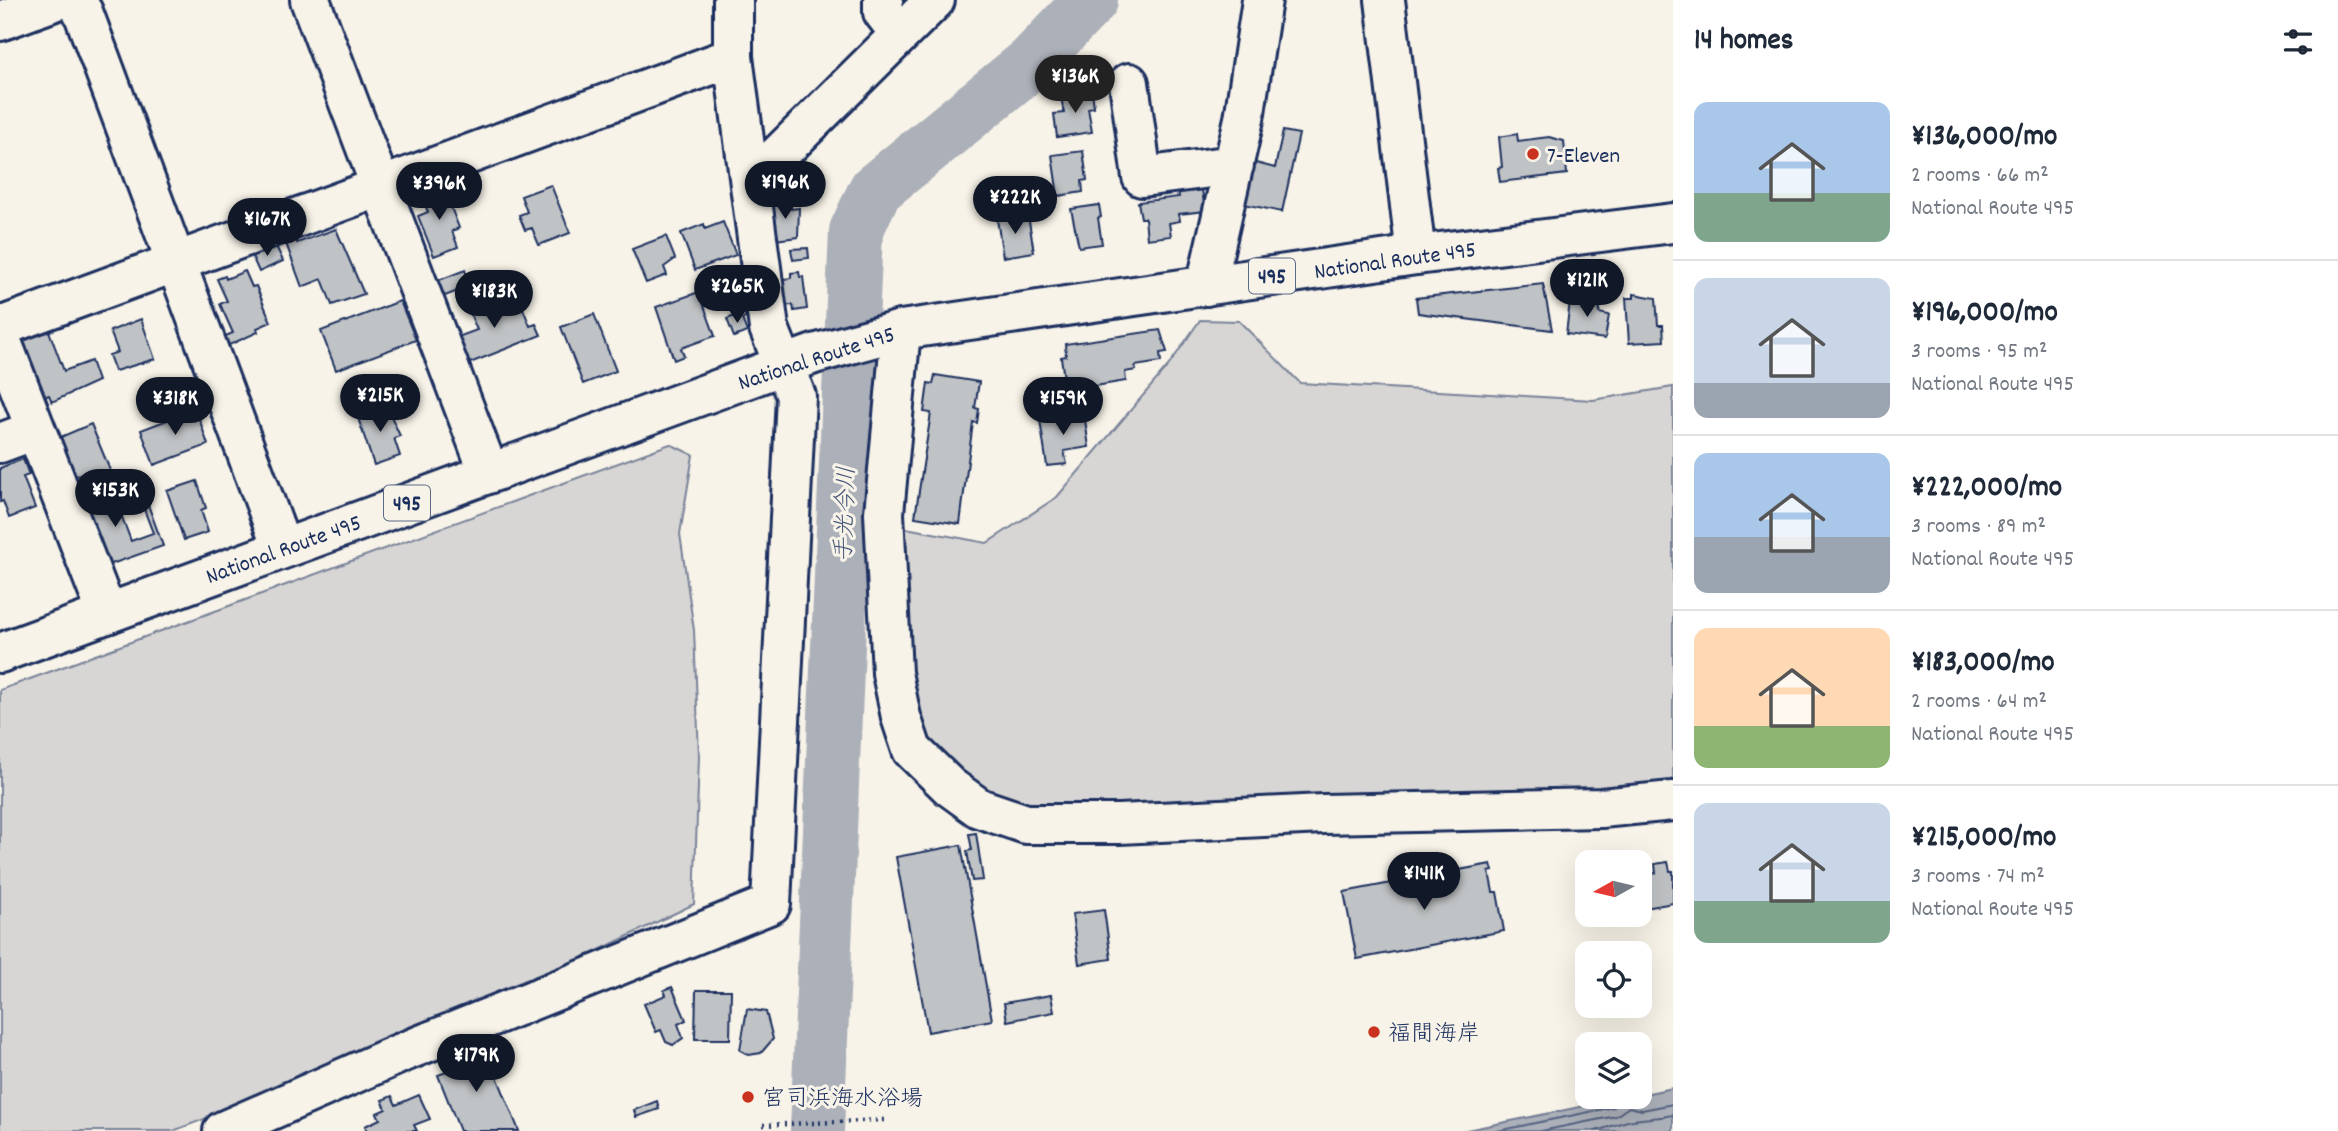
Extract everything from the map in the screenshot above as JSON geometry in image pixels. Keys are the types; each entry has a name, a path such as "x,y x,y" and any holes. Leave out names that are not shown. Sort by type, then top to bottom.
{"main road":[{"path":"0,21 57,0"},
{"path":"75,0 83,12 177,260 282,548"},
{"path":"310,0 489,473"},
{"path":"223,1131 414,1048 771,904 798,359 769,328 733,57 733,0"},
{"path":"883,0 883,12 900,34"},
{"path":"750,183 935,0"},
{"path":"1206,286 1234,164 1262,0"},
{"path":"1385,0 1416,255"},
{"path":"0,327 733,57"},
{"path":"1129,83 1142,177 1234,164"},
{"name":"National Route 495","path":"0,653 798,359 886,333 1416,255 1673,223"},
{"path":"886,333 884,513 892,673 901,718 912,750 950,787 979,808 1026,824 1119,824 1323,814 1601,808 1673,802"},
{"path":"0,337 107,614"},
{"path":"0,443 35,430"}],"path":[{"path":"764,1125 884,1120"}],"shaded area":[{"path":"1200,320 1239,321 1300,383 1593,400 1673,387 1673,789 1642,794 1018,807 968,781 944,764 926,743 911,700 903,639 895,526 987,543 1057,497 1169,365"},
{"path":"670,444 693,455 680,534 694,630 699,756 694,904 426,1034 173,1131 0,1131 0,690"}],"water":[{"path":"1673,1088 1673,1131 1462,1131 1575,1108 1652,1109 1652,1092"}],"building":[{"path":"1092,91 1094,107 1088,108 1092,132 1057,137 1054,114 1064,113 1061,96"},
{"path":"1283,131 1299,134 1282,212 1244,204 1252,162 1275,168"},
{"name":"7-Eleven","path":"1517,134 1518,141 1549,137 1564,141 1567,174 1500,182 1498,168 1502,167 1499,137"},
{"path":"1083,151 1087,180 1082,181 1083,192 1058,196 1052,155"},
{"path":"551,185 570,233 539,245 532,228 525,230 519,215 527,212 521,196"},
{"path":"443,187 459,228 452,231 458,247 434,256 418,216 428,212 421,195"},
{"path":"1202,189 1205,211 1179,214 1180,221 1169,223 1171,236 1147,239 1145,218 1141,218 1138,202 1179,197 1178,192"},
{"path":"790,202 791,209 799,208 798,237 775,240 770,204"},
{"path":"1099,205 1102,244 1079,247 1071,209"},
{"path":"1028,215 1034,252 1003,257 997,219"},
{"path":"723,222 736,255 695,270 681,233 704,224 705,229"},
{"path":"336,229 364,294 332,305 322,279 302,287 284,238 294,234 297,243"},
{"path":"666,236 675,259 664,267 667,275 646,283 632,249"},
{"path":"275,244 283,261 259,272 251,254"},
{"path":"808,248 809,258 793,260 791,249"},
{"path":"465,270 471,286 440,298 434,282"},
{"path":"245,271 252,287 256,286 271,322 257,328 258,332 227,346 223,337 233,333 220,304 227,301 217,279 225,276 226,279"},
{"path":"799,272 800,277 803,277 807,309 794,311 793,305 780,306 777,280 791,278 791,273"},
{"path":"1543,284 1552,330 1418,313 1416,298"},
{"path":"699,292 715,336 681,348 684,356 674,360 656,307"},
{"path":"498,294 505,312 522,306 530,326 536,324 541,335 465,365 455,338 477,330 467,306"},
{"path":"1634,294 1656,298 1658,325 1663,325 1664,341 1629,343 1626,298 1634,298"},
{"path":"1577,296 1601,299 1599,313 1609,315 1605,339 1566,334 1570,301 1576,301"},
{"path":"400,301 416,340 336,370 321,331"},
{"path":"744,312 746,317 742,319 747,332 734,337 727,319"},
{"path":"594,314 616,371 583,384 561,327"},
{"path":"141,319 155,359 115,371 109,355 118,352 110,331"},
{"path":"1160,330 1167,352 1160,353 1161,362 1135,366 1136,370 1125,372 1126,381 1083,388 1083,383 1065,386 1061,357 1066,356 1065,344"},
{"path":"49,331 64,371 91,361 98,381 52,402 49,395 39,399 18,343"},
{"path":"935,375 979,382 975,408 979,409 977,423 973,422 960,524 915,517 931,413 924,412 928,383 933,384"},
{"path":"386,405 400,436 394,438 400,456 374,465 357,415"},
{"path":"196,409 208,445 154,465 141,430"},
{"path":"1084,413 1089,447 1064,451 1067,464 1047,466 1040,420"},
{"path":"91,424 112,475 95,483 89,471 73,478 56,439"},
{"path":"23,459 29,475 23,477 35,508 9,518 3,501 0,502 0,468"},
{"path":"197,481 206,508 201,510 208,532 184,540 167,491"},
{"path":"111,488 131,541 153,533 142,504 147,502 163,546 103,567 77,501"},
{"path":"976,833 983,880 972,881 967,851 972,850 969,834"},
{"path":"961,845 992,1020 928,1032 896,857"},
{"path":"1668,862 1670,871 1673,871 1673,903 1652,907 1652,874 1656,873 1655,864"},
{"path":"1491,864 1493,871 1489,872 1493,892 1497,892 1504,931 1357,959 1344,892"},
{"path":"1104,910 1111,959 1079,964 1072,914"},
{"path":"672,987 686,1020 678,1024 683,1038 673,1045 666,1042 661,1030 656,1032 644,1004 666,995 664,990"},
{"path":"696,990 731,990 730,1039 695,1039"},
{"path":"1051,995 1054,1012 1007,1021 1004,1003"},
{"path":"747,1009 766,1012 773,1039 761,1053 749,1055 740,1050"},
{"path":"486,1049 519,1131 460,1131 438,1075 449,1071 446,1055 456,1051 460,1059"},
{"path":"419,1095 430,1119 414,1125 417,1131 367,1131 365,1126 380,1119 377,1113 386,1109 382,1100 392,1096 396,1105"},
{"path":"657,1101 659,1109 636,1117 634,1110"}],"waterway":[{"name":"手光今川","path":"817,1131 856,231 875,190 1031,63 1091,0"}],"place":[{"name":"7-Eleven","path":"1533,154"},
{"name":"福間海岸","path":"1374,1032"},
{"name":"宮司浜海水浴場","path":"748,1097"}]}
